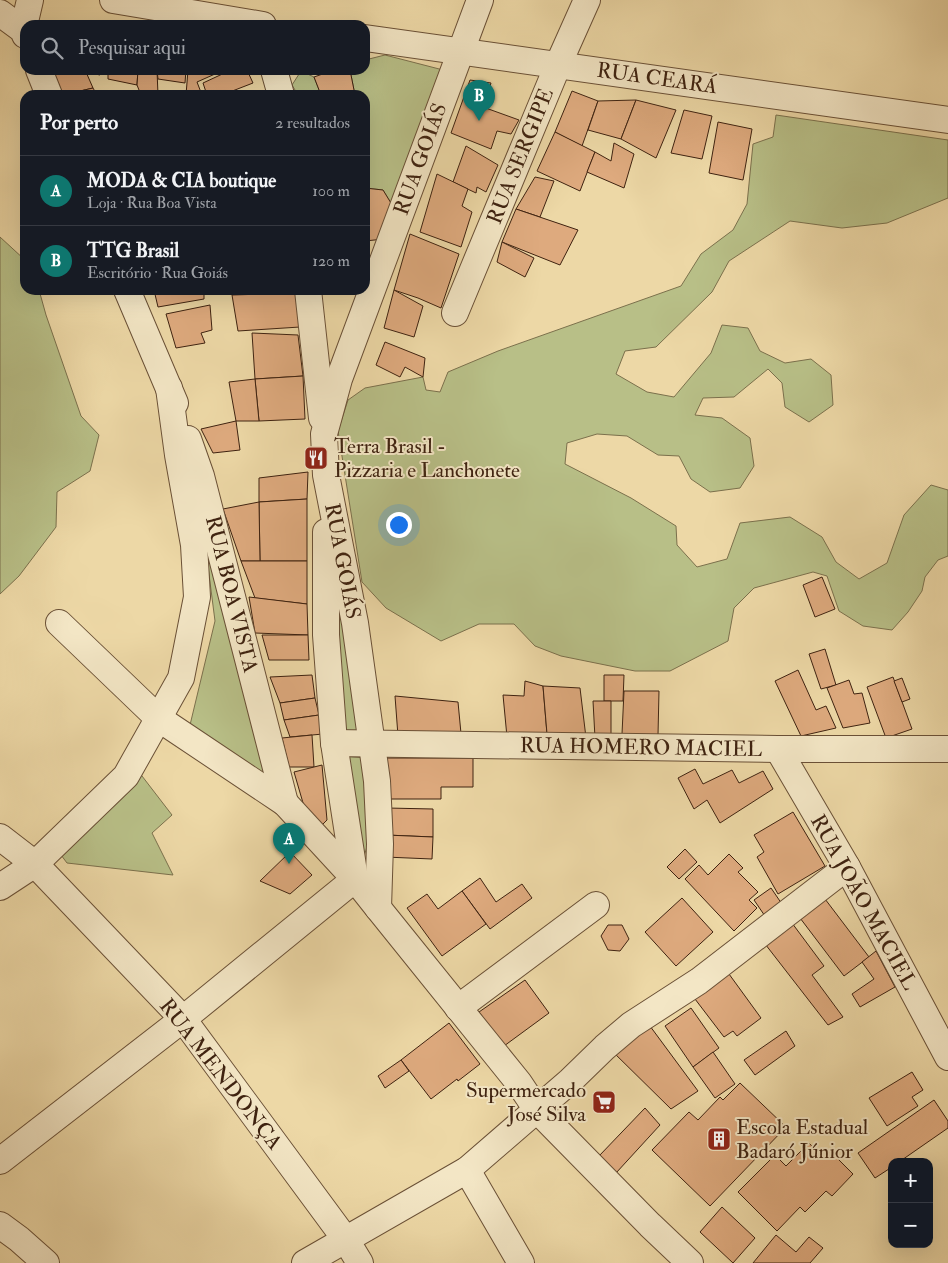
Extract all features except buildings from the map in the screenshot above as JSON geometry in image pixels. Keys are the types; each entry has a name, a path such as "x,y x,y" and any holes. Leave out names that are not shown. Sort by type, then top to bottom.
{"street":[{"path":"26,20 30,0"},
{"path":"112,0 230,20"},
{"path":"240,0 255,20"},
{"name":"RUA GOIÁS","path":"370,295 480,0"},
{"name":"RUA SERGIPE","path":"455,313 558,64 587,0"},
{"path":"0,13 20,30"},
{"name":"RUA CEARÁ","path":"370,39 948,120"},
{"path":"41,75 47,90"},
{"path":"275,75 280,90"},
{"name":"RUA BOA VISTA","path":"129,295 169,388 202,476 285,803"},
{"path":"309,295 324,434"},
{"name":"RUA GOIÁS","path":"370,295 339,379 324,434 326,475 355,623 372,743 379,818 378,908"},
{"name":"RUA BOA VISTA","path":"0,887 35,864 126,776 181,678 197,597 194,545 178,455 169,388"},
{"path":"326,475 326,636 334,743 354,879"},
{"path":"59,623 158,718 285,803 378,908 520,1083 537,1110 690,1263"},
{"name":"RUA HOMERO MACIEL","path":"334,743 778,749 948,749"},
{"name":"RUA JOÃO MACIEL","path":"778,749 847,867 948,1056"},
{"name":"RUA MENDONÇA","path":"0,837 35,864 183,1019 346,1240 360,1263"},
{"path":"305,1263 467,1170 631,1025 698,980 847,867"},
{"path":"0,1161 183,1019 354,879"},
{"path":"458,1008 596,905"},
{"path":"467,1170 521,1263"},
{"path":"0,1225 46,1263"}],"green space":[{"path":"385,55 447,71 394,208 383,190 370,189 370,90 354,90 351,75 370,75 370,59"},
{"path":"298,75 310,75 314,77 319,90 295,90 292,85"},
{"path":"776,115 948,140 948,198 887,223 842,228 790,221 729,261 712,292 656,347 625,351 616,374 647,392 674,397 711,353 722,325 748,328 760,351 785,363 811,359 831,375 833,405 809,422 785,407 782,383 768,369 734,397 703,398 695,415 722,418 750,438 754,466 740,488 710,492 691,479 679,456 658,455 627,436 597,434 567,443 565,464 631,498 676,526 677,545 697,567 727,559 740,523 790,517 822,537 836,562 859,579 887,563 904,515 931,485 948,490 948,556 938,560 925,577 922,591 908,612 892,630 863,626 839,611 827,576 813,572 754,588 734,608 728,641 670,671 635,671 561,656 535,646 514,624 479,624 441,641 386,608 362,582 338,431 348,400 365,388 423,377 426,390 440,392 448,372 498,351 681,286 701,254 733,230 747,204 753,144 773,137"},
{"path":"0,237 20,255 20,295 40,295 81,416 99,435 90,471 57,492 56,527 19,576 0,594"},
{"path":"197,481 273,789 190,725 215,621"},
{"path":"336,568 361,732 341,733"},
{"path":"342,756 366,758 371,833 360,870"},
{"path":"132,763 172,815 152,833 173,875 67,863 49,839"}],"place":[{"name":"TTG Brasil","path":"479,121"},
{"name":"Terra Brasil - Pizzaria e Lanchonete","path":"316,458"},
{"name":"MODA & CIA boutique","path":"289,864"},
{"name":"Supermercado José Silva","path":"604,1102"},
{"name":"Escola Estadual Badaró Júnior","path":"719,1139"}]}
